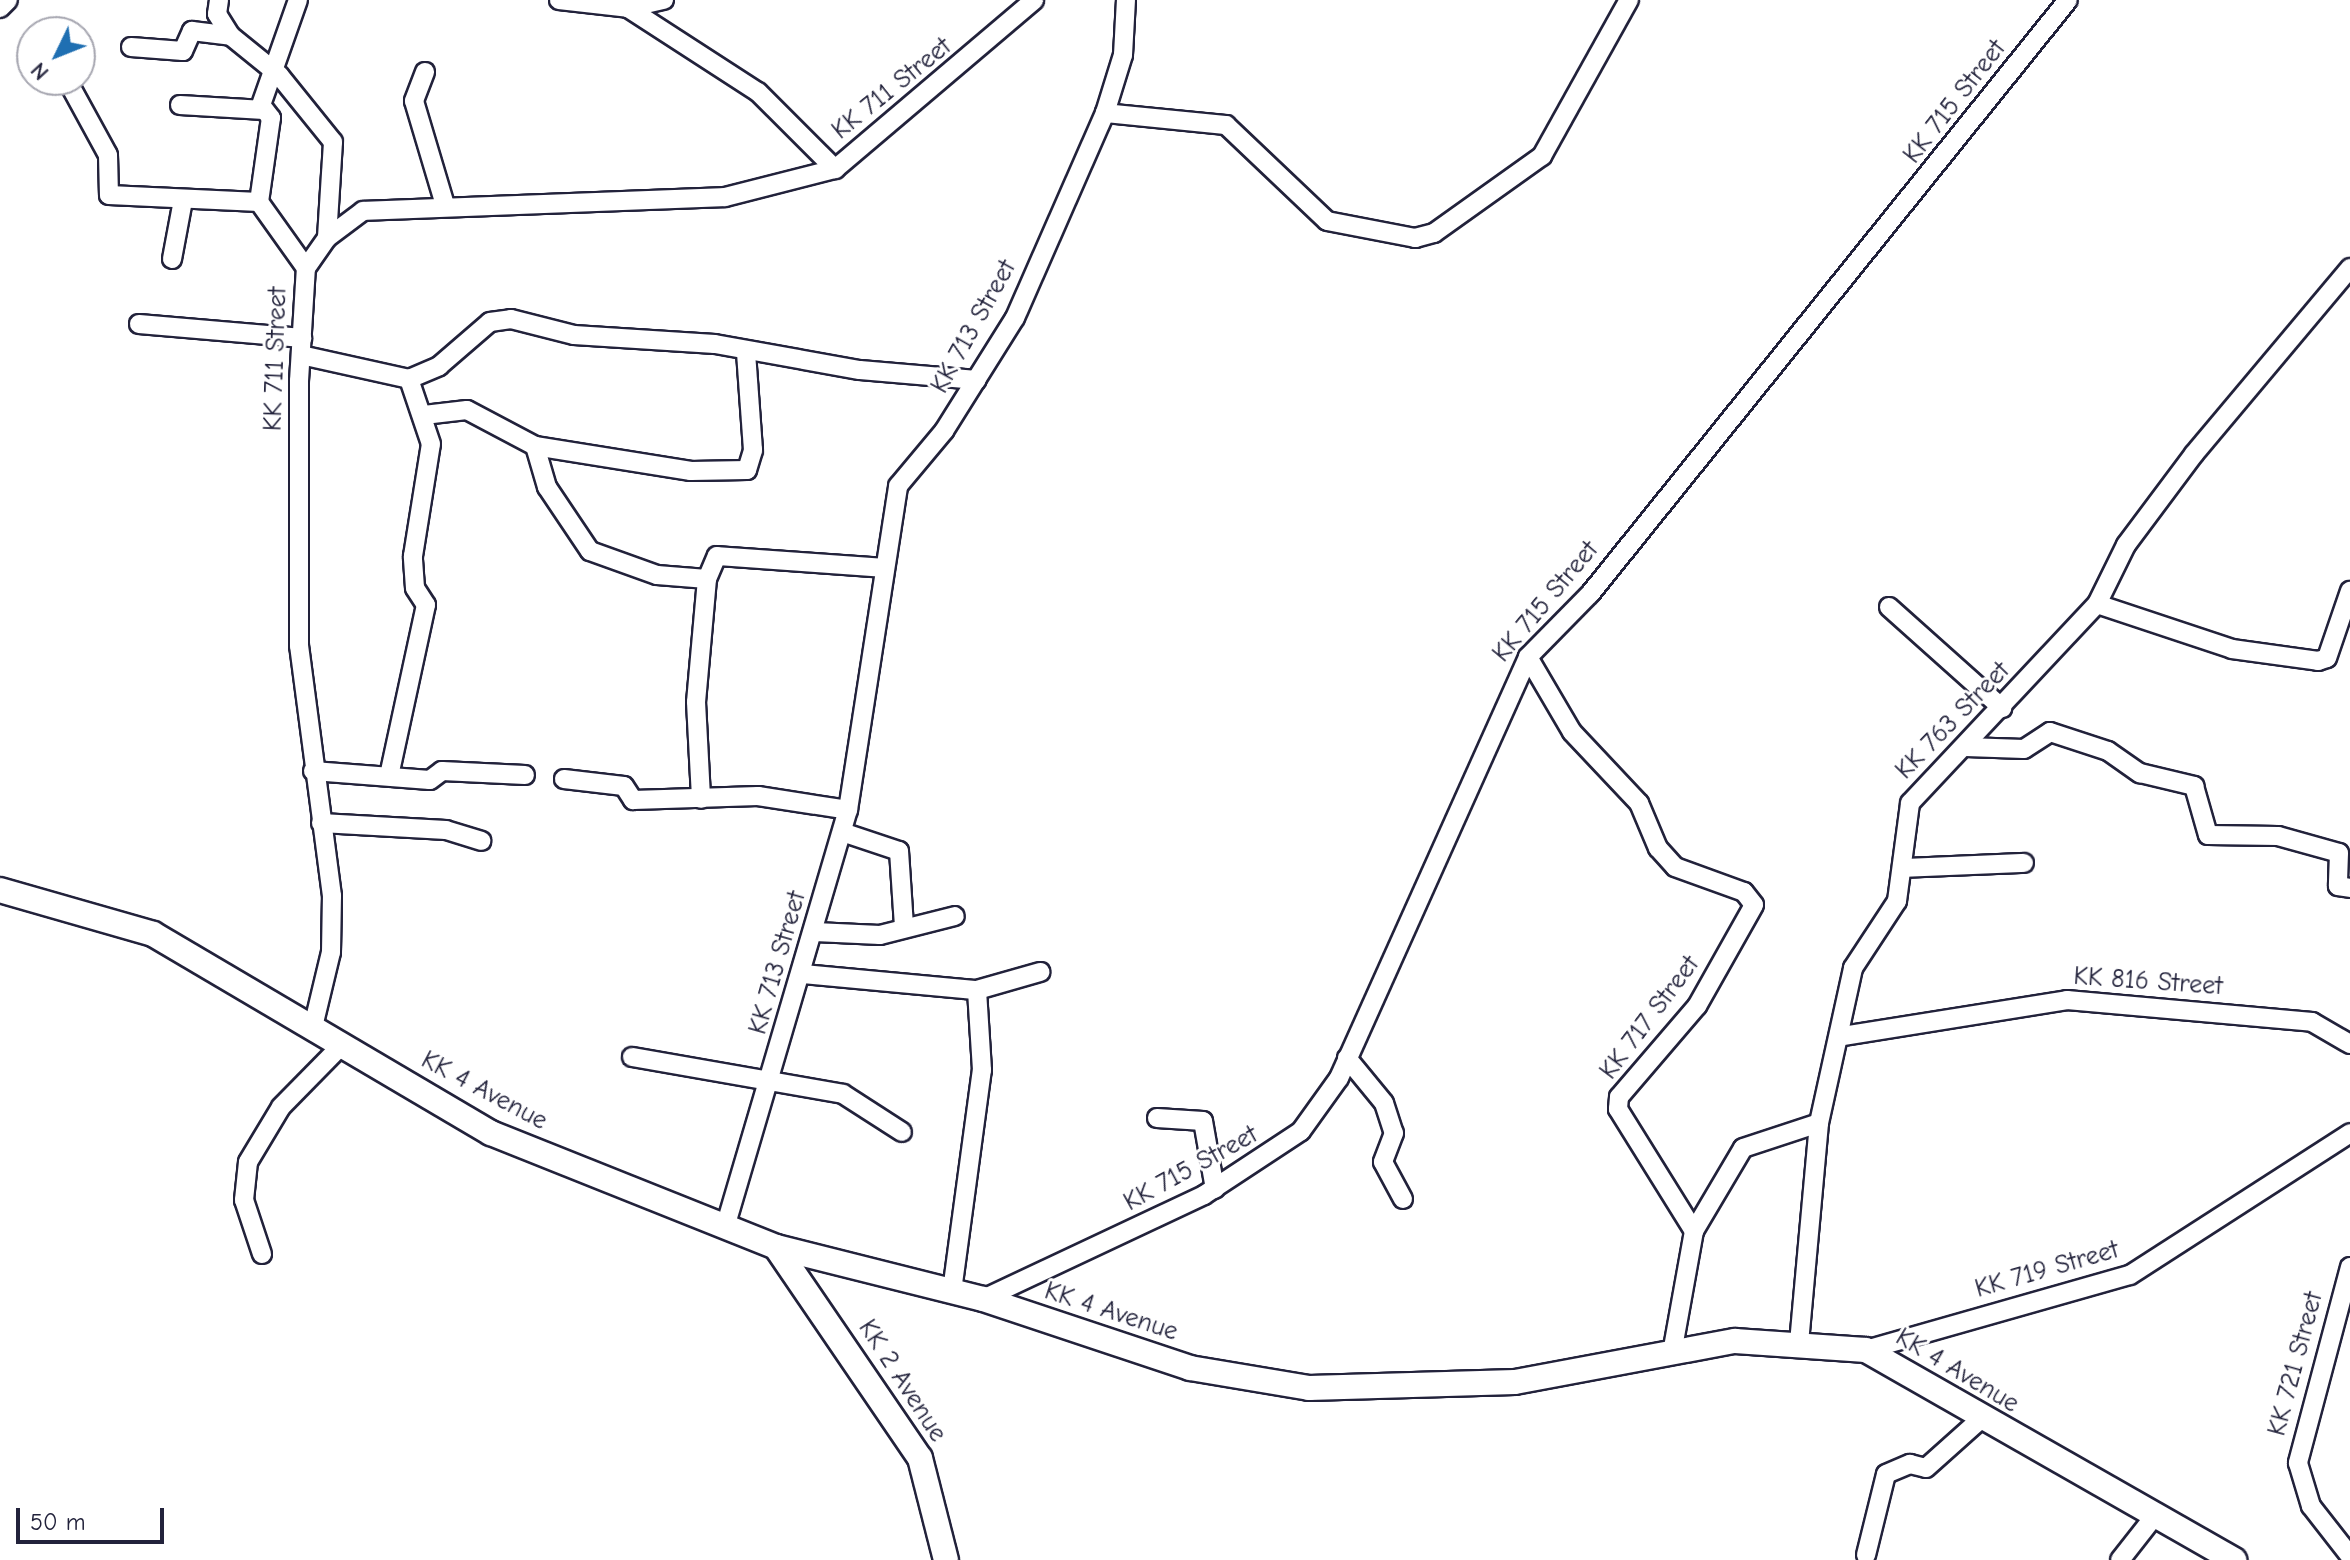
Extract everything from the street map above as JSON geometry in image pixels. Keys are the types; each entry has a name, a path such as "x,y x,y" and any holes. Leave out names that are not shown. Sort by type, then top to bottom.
{"main road":[{"name":"KK 4 Avenue","path":"0,890 153,934 491,1133 726,1224 776,1247 983,1299 1190,1368 1309,1388 1515,1382 1735,1341 1866,1350 2153,1518 2234,1560"},
{"name":"KK 2 Avenue","path":"776,1247 920,1458 946,1560"}],"street":[{"path":"0,8 8,0"},
{"path":"219,0 217,14 231,36 274,70 333,142 327,238"},
{"path":"264,110 298,0"},
{"path":"559,0 628,4 664,0"},
{"name":"KK 711 Street","path":"313,1027 331,952 321,823 299,646 301,347 306,268 327,238 363,211 445,205 725,197 835,169 1034,0"},
{"name":"KK 713 Street","path":"726,1224 803,974 848,810 898,486 977,380 1015,318 1105,113 1123,55 1126,0"},
{"path":"1105,113 1226,125 1327,221 1415,238 1434,233 1542,156 1629,0"},
{"name":"KK 715 Street","path":"983,1299 1215,1189 1301,1131 1347,1058 1528,657 1590,594 2068,0"},
{"path":"628,4 758,92 835,169"},
{"path":"131,47 183,51 192,31 231,36"},
{"path":"425,72 414,101 445,205"},
{"path":"76,96 108,155 109,195 259,202"},
{"path":"180,105 264,110 271,118 259,202 306,268"},
{"path":"172,259 183,200"},
{"name":"KK 763 Street","path":"1799,1343 1819,1123 1843,1036 1853,968 1897,901 1910,803 1966,747 2097,604 2126,545 2194,454 2350,268"},
{"path":"139,324 301,347 409,379 439,366 490,322 511,319 574,335 977,380"},
{"path":"424,415 467,410 535,446 691,471 751,470 746,352"},
{"path":"389,776 426,605 415,588 413,556 430,474 424,415 409,379"},
{"path":"535,446 547,487 590,551 657,575 707,579"},
{"path":"701,799 696,702 707,579 717,556 884,568"},
{"path":"2097,604 2232,649 2318,661 2327,658 2350,591"},
{"path":"1889,607 2002,708"},
{"name":"KK 717 Street","path":"1528,657 1572,732 1639,803 1658,848 1675,867 1753,898 1697,1006 1619,1097 1618,1109 1694,1231"},
{"path":"1966,747 2024,749 2050,732 2108,751 2140,773 2194,786 2208,835 2278,836 2339,853 2338,886 2350,888"},
{"path":"313,771 389,776 525,775"},
{"path":"564,779 624,786 633,800 803,798 848,810"},
{"path":"321,823 446,830 481,841"},
{"path":"842,832 899,851 904,927"},
{"path":"1903,868 2024,863"},
{"path":"815,932 846,937 955,916"},
{"path":"803,974 977,990 1040,972"},
{"path":"952,1291 982,1070 977,990"},
{"name":"KK 816 Street","path":"1843,1036 2067,1000 2312,1022 2350,1044"},
{"path":"262,1254 244,1200 248,1162 281,1107 343,1044"},
{"path":"632,1057 843,1094 902,1132"},
{"path":"1347,1058 1384,1103 1394,1133 1383,1162 1403,1199"},
{"path":"1157,1118 1203,1121 1215,1189"},
{"path":"1672,1353 1694,1231 1743,1148 1819,1123"},
{"name":"KK 719 Street","path":"1866,1350 2130,1275 2350,1133"},
{"name":"KK 721 Street","path":"2350,1267 2298,1463 2311,1506 2350,1556"},
{"path":"1866,1555 1886,1474 1910,1464 1926,1468 1982,1418"},
{"path":"2120,1560 2153,1518"}]}
